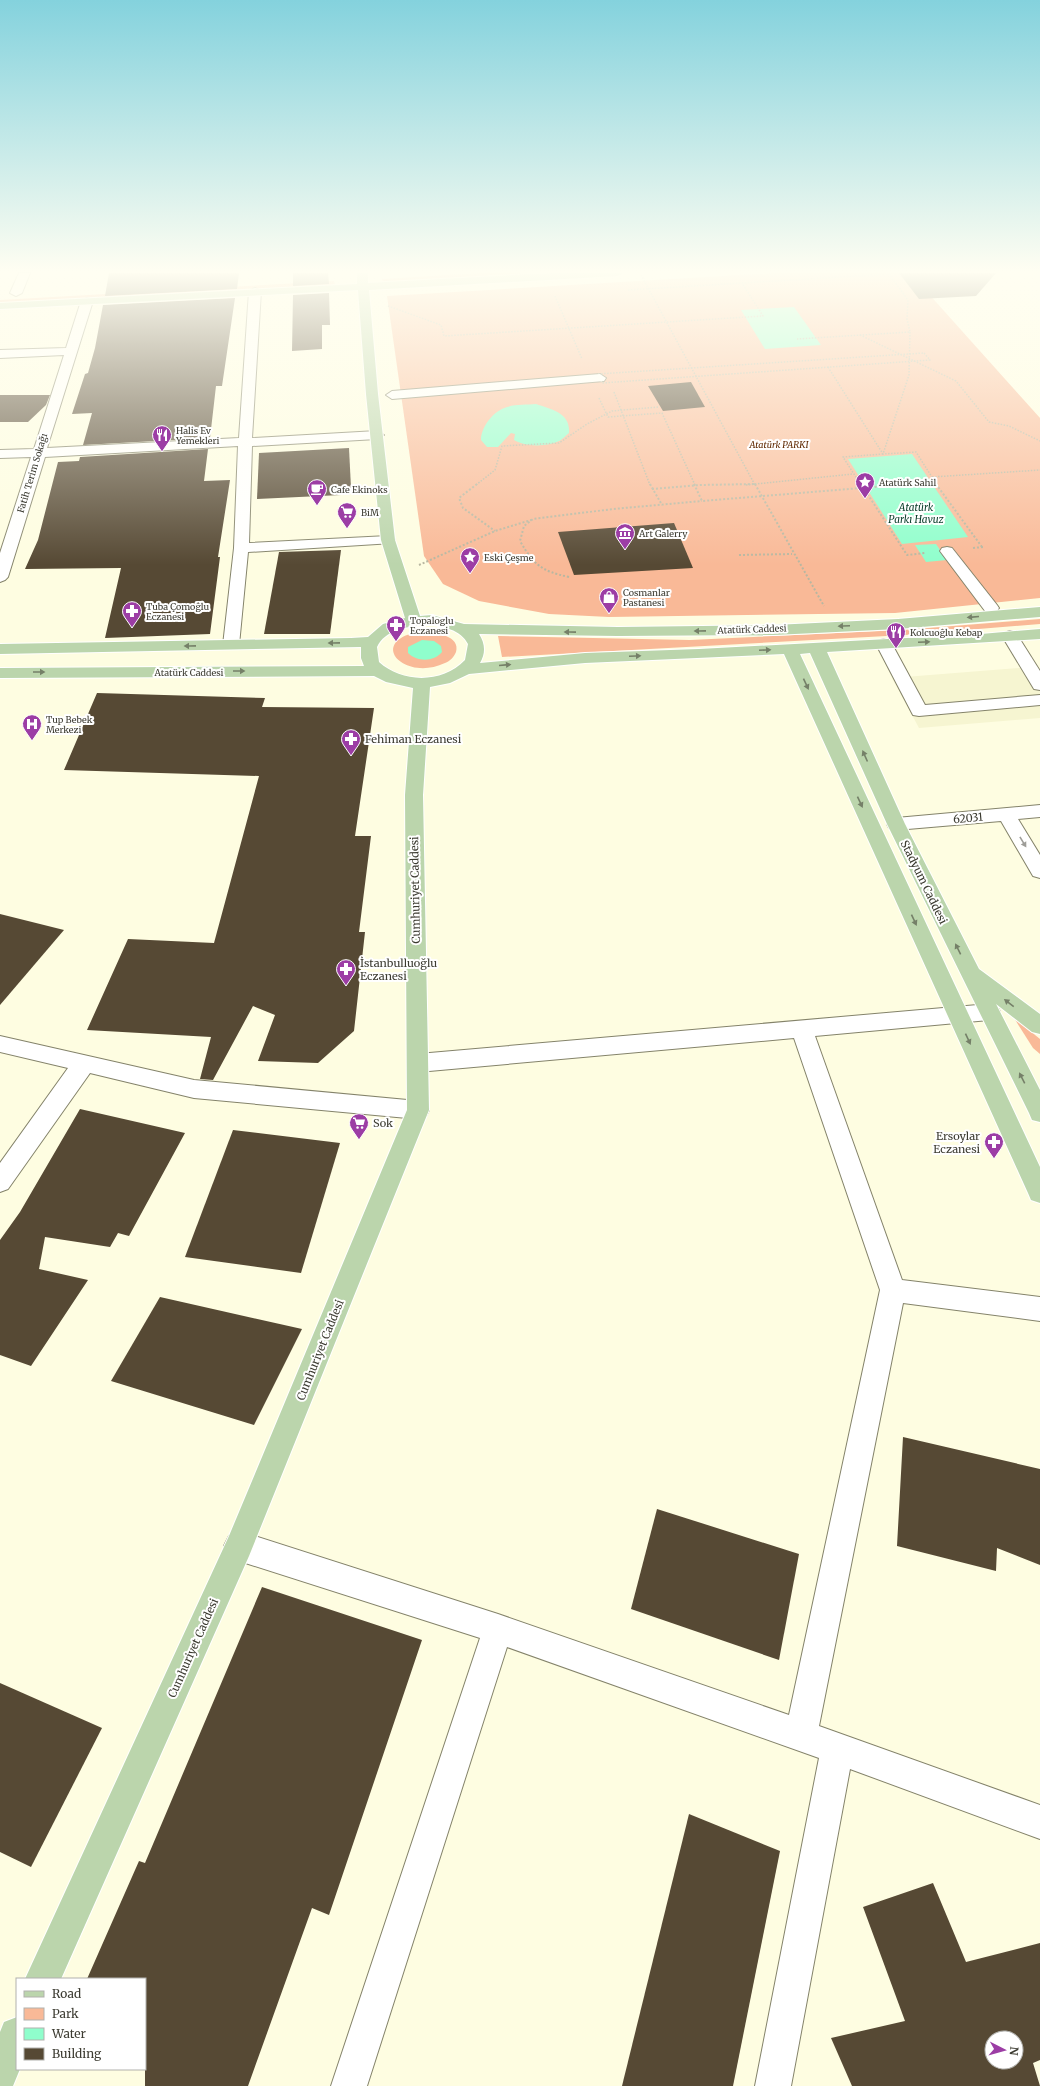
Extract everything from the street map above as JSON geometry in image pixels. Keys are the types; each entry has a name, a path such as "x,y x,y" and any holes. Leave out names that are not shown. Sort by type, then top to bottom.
{"main road":[{"path":"371,370 388,540 414,621"},
{"name":"Atatürk Caddesi","path":"463,629 620,633 723,630 877,625 1040,612"},
{"path":"432,620 449,623 463,629 473,638 477,648 475,659 466,669 454,676 439,681 422,683 398,680 378,671 371,664 368,656 368,648 372,640 382,631 397,625 414,621 432,620"},
{"name":"Atatürk Caddesi","path":"466,669 585,658 884,644 1040,634"},
{"path":"0,649 351,643 372,640"},
{"name":"Stadyum Caddesi","path":"816,647 896,824 989,1012 1038,1105"},
{"path":"790,648 1040,1193"},
{"name":"Atatürk Caddesi","path":"0,673 378,671"},
{"name":"Cumhuriyet Caddesi","path":"43,1978 239,1546 418,1110 414,795 422,683"},
{"path":"969,971 1040,1026"},
{"path":"0,2073 16,2037"}],"street":[{"name":"Fatih Terim Sokağı","path":"0,577 65,370"},
{"path":"231,645 241,548 245,442 250,370"},
{"path":"392,395 600,380"},
{"path":"0,454 377,435"},
{"path":"241,548 388,540"},
{"path":"947,551 992,608"},
{"path":"1010,636 1040,685"},
{"path":"884,644 920,711 1040,700"},
{"name":"62031","path":"896,824 1040,812"},
{"path":"1006,814 1040,870"},
{"path":"418,1063 989,1012"},
{"path":"801,1735 893,1290 802,1029"},
{"path":"0,1044 194,1089 418,1110"},
{"path":"0,1182 84,1064"},
{"path":"893,1290 1040,1309"},
{"path":"239,1546 498,1629 801,1735 837,1750 1040,1822"},
{"path":"349,2086 498,1629"},
{"path":"773,2086 837,1750"}],"path":[{"path":"594,370 622,410 652,489 662,505"},
{"path":"655,370 598,374 606,414 608,417 662,413 702,501"},
{"path":"693,370 792,554 827,611"},
{"path":"600,380 779,370"},
{"path":"830,370 883,454"},
{"path":"883,454 909,375 909,370"},
{"path":"935,370 956,381 989,422 1009,426 1040,441"},
{"path":"495,531 462,508 459,498 495,470 502,446 548,445 559,443 587,424 612,411 658,407"},
{"path":"907,555 843,457 916,452 935,482 983,547"},
{"path":"932,477 1040,470"},
{"path":"652,489 695,485 754,484 853,474"},
{"path":"415,567 495,531 533,519 613,509 935,482"},
{"path":"533,519 524,526 520,541 531,560 546,572 569,577"},
{"path":"739,555 792,554"}],"shaded area":[{"path":"1031,667 1040,680 1040,718 919,728 892,678"}],"green space":[{"name":"Atatürk PARKI","path":"398,370 997,370 1040,418 1040,598 895,613 609,617 549,614 479,601 443,584 424,556"},
{"path":"1040,619 1040,624 905,635 502,657 498,636 690,640 903,630"},
{"path":"424,631 434,632 446,636 455,642 457,647 452,659 430,668 416,668 404,664 396,658 393,650 396,642 406,635"},
{"path":"1014,1018 1040,1039 1040,1054 1033,1048"}],"water":[{"path":"536,404 554,410 563,416 569,426 569,433 559,441 542,445 524,444 514,440 515,434 511,433 498,447 487,447 481,440 483,430 489,420 497,412 510,406"},
{"name":"Atatürk Parkı Havuz","path":"912,454 968,537 902,544 848,459"},
{"name":"Atatürk Parkı Havuz","path":"936,544 947,560 926,562 915,545"},
{"path":"422,640 434,641 441,646 442,652 435,658 425,660 416,658 408,653 408,647"}],"building":[{"path":"89,370 224,370 222,386 216,386 210,438 83,445 92,413 72,414 85,374 88,373"},
{"path":"691,382 705,407 663,411 648,386"},
{"path":"0,395 50,395 46,405 28,422 0,422"},
{"path":"349,448 351,488 341,495 257,499 259,453"},
{"path":"208,449 204,481 230,480 218,557 220,557 210,634 105,638 121,568 25,569 38,540 58,462 79,461 80,457"},
{"name":"Art Galerry","path":"674,523 693,568 574,575 558,532"},
{"path":"341,550 330,634 264,634 279,552"},
{"path":"97,693 265,698 262,707 374,708 355,836 371,836 359,932 365,932 354,1031 318,1063 258,1061 275,1015 253,1006 213,1080 200,1079 211,1037 87,1030 128,939 214,943 259,776 64,770"},
{"path":"0,914 64,930 0,1005"},
{"path":"80,1109 185,1133 129,1236 118,1233 110,1247 45,1237 39,1269 88,1280 31,1366 0,1355 0,1240 20,1212"},
{"path":"233,1130 340,1143 301,1273 185,1257"},
{"path":"160,1297 302,1329 254,1425 111,1381"},
{"path":"903,1437 1040,1469 1040,1565 997,1548 996,1571 897,1546"},
{"path":"657,1509 799,1554 779,1660 631,1609"},
{"path":"262,1587 422,1640 329,1915 312,1908 248,2086 145,2086 146,1978 87,1978 139,1861 145,1863"},
{"path":"0,1683 102,1728 31,1867 0,1852"},
{"path":"689,1814 780,1851 733,2086 622,2086"},
{"path":"933,1883 966,1962 1040,1943 1040,2060 1033,2063 1040,2086 852,2086 831,2038 905,2021 863,1907"}],"place":[{"name":"Halis Ev Yemekleri","path":"162,452"},
{"name":"Atatürk Sahil","path":"865,499"},
{"name":"Cafe Ekinoks","path":"317,506"},
{"name":"BiM","path":"347,529"},
{"name":"Art Galerry","path":"625,550"},
{"name":"Eski Çeşme","path":"470,574"},
{"name":"Cosmanlar Pastanesi","path":"609,614"},
{"name":"Tuba Çomoğlu Eczanesi","path":"132,628"},
{"name":"Topaloglu Eczanesi","path":"396,642"},
{"name":"Kolcuoğlu Kebap","path":"896,649"},
{"name":"Tup Bebek Merkezi","path":"32,741"},
{"name":"Fehiman Eczanesi","path":"351,756"},
{"name":"İstanbulluoğlu Eczanesi","path":"346,986"},
{"name":"Sok","path":"359,1140"},
{"name":"Ersoylar Eczanesi","path":"994,1159"}]}
